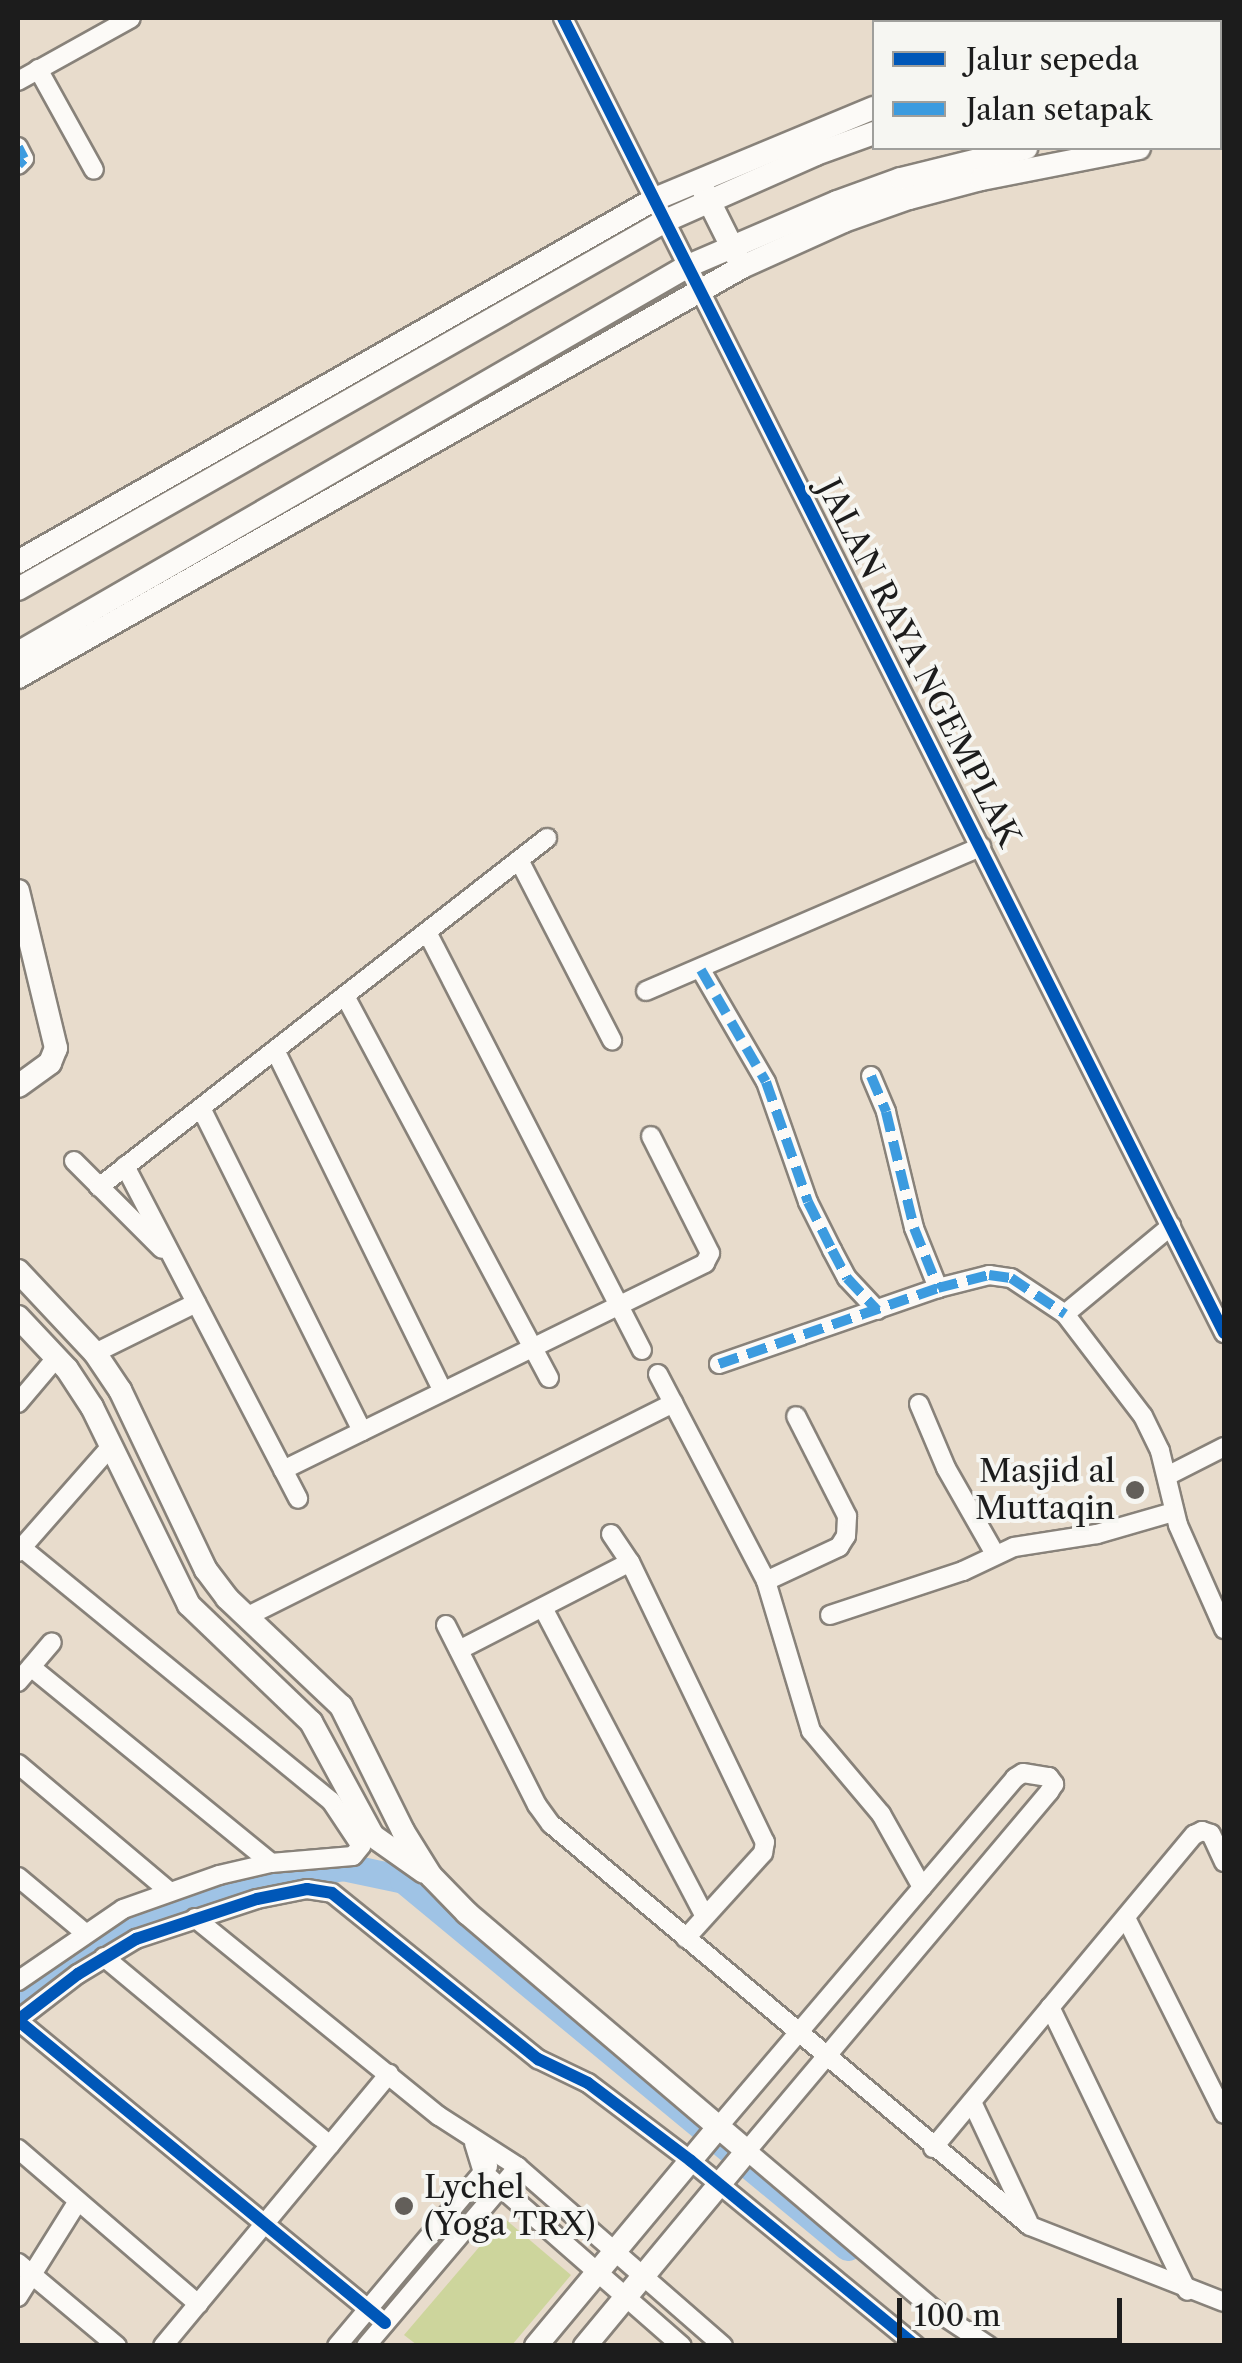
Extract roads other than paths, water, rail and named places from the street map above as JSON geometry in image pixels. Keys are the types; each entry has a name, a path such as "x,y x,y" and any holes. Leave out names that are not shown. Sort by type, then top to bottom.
{"main road":[{"path":"18,562 655,199 697,178 872,109"},
{"path":"18,589 666,221 872,134"},
{"path":"18,677 699,289 736,256 901,179 1018,150"},
{"path":"18,653 688,266 736,256 910,198 1130,150"},
{"path":"697,178 736,256"},
{"path":"18,891 56,1048 50,1062 18,1086"},
{"path":"18,1271 95,1353 120,1390 206,1570 246,1616 341,1706 402,1831 431,1876"},
{"path":"18,1317 56,1358 92,1407 183,1596 311,1722 362,1820 382,1845 431,1876 744,2154 585,2346"},
{"path":"382,1845 402,1831"},
{"path":"536,2346 716,2130"}],"street":[{"path":"18,82 131,18"},
{"name":"JALAN RAYA NGEMPLAK","path":"563,18 1224,1333"},
{"path":"38,69 94,170"},
{"path":"18,147 24,160 18,166"},
{"path":"99,1187 547,838"},
{"path":"646,991 981,847"},
{"path":"520,860 612,1040"},
{"path":"426,932 642,1350"},
{"path":"701,970 766,1082 808,1202 832,1250 847,1278 878,1310"},
{"path":"345,996 549,1378"},
{"path":"275,1050 443,1391"},
{"path":"871,1076 886,1112 914,1228 938,1288"},
{"path":"201,1108 362,1432"},
{"path":"283,1470 705,1262 710,1252 651,1136"},
{"path":"74,1161 175,1262"},
{"path":"125,1166 298,1499"},
{"path":"1065,1314 1171,1226"},
{"path":"720,1364 938,1288 988,1275 1004,1276 1065,1314 1143,1416 1167,1476 1173,1512 1224,1629"},
{"path":"95,1353 196,1303"},
{"path":"18,1404 56,1358"},
{"path":"658,1374 766,1580 811,1731 882,1814 922,1887"},
{"path":"246,1616 673,1403"},
{"path":"919,1404 946,1468 995,1554"},
{"path":"766,1580 839,1547 846,1536 847,1516 796,1416"},
{"path":"18,1982 84,1932 123,1909 169,1891 272,1863 356,1854 361,1846 331,1800 20,1550 111,1446"},
{"path":"1167,1476 1224,1448"},
{"path":"830,1615 963,1571 995,1554 1096,1534 1173,1512"},
{"path":"612,1534 630,1562 765,1842 763,1853 686,1938"},
{"path":"459,1650 630,1562"},
{"path":"543,1608 704,1915"},
{"path":"446,1625 542,1815 1030,2226 1224,2302"},
{"path":"18,1682 52,1642"},
{"path":"31,1666 272,1863"},
{"path":"18,1764 169,1891"},
{"path":"716,2130 1019,1774 1052,1780 1050,1792 829,2059 744,2154 933,2310 990,2346"},
{"path":"933,2148 1194,1835 1202,1831 1211,1834 1224,1862"},
{"path":"18,1876 84,1932"},
{"path":"386,2323 18,2020 104,1956 195,1918 319,1888 348,1903 538,2059 588,2083 693,2158 916,2346"},
{"path":"195,1918 474,2142 498,2152 518,2168 724,2346"},
{"path":"1126,1918 1224,2114"},
{"path":"104,1956 330,2145"},
{"path":"1050,2007 1188,2291"},
{"path":"163,2346 389,2074"},
{"path":"972,2102 1030,2226"},
{"path":"474,2142 483,2172 682,2346"},
{"path":"18,2149 198,2304"},
{"path":"337,2346 498,2152"},
{"path":"366,2346 518,2168"},
{"path":"18,2298 24,2269 78,2201"},
{"path":"24,2269 116,2346"}],"waterway":[{"path":"18,2004 99,1942 198,1894 343,1867 404,1880 848,2247"}],"place":[{"name":"Masjid al Muttaqin","path":"1135,1490"},
{"name":"Lychel (Yoga TRX)","path":"404,2206"}]}
